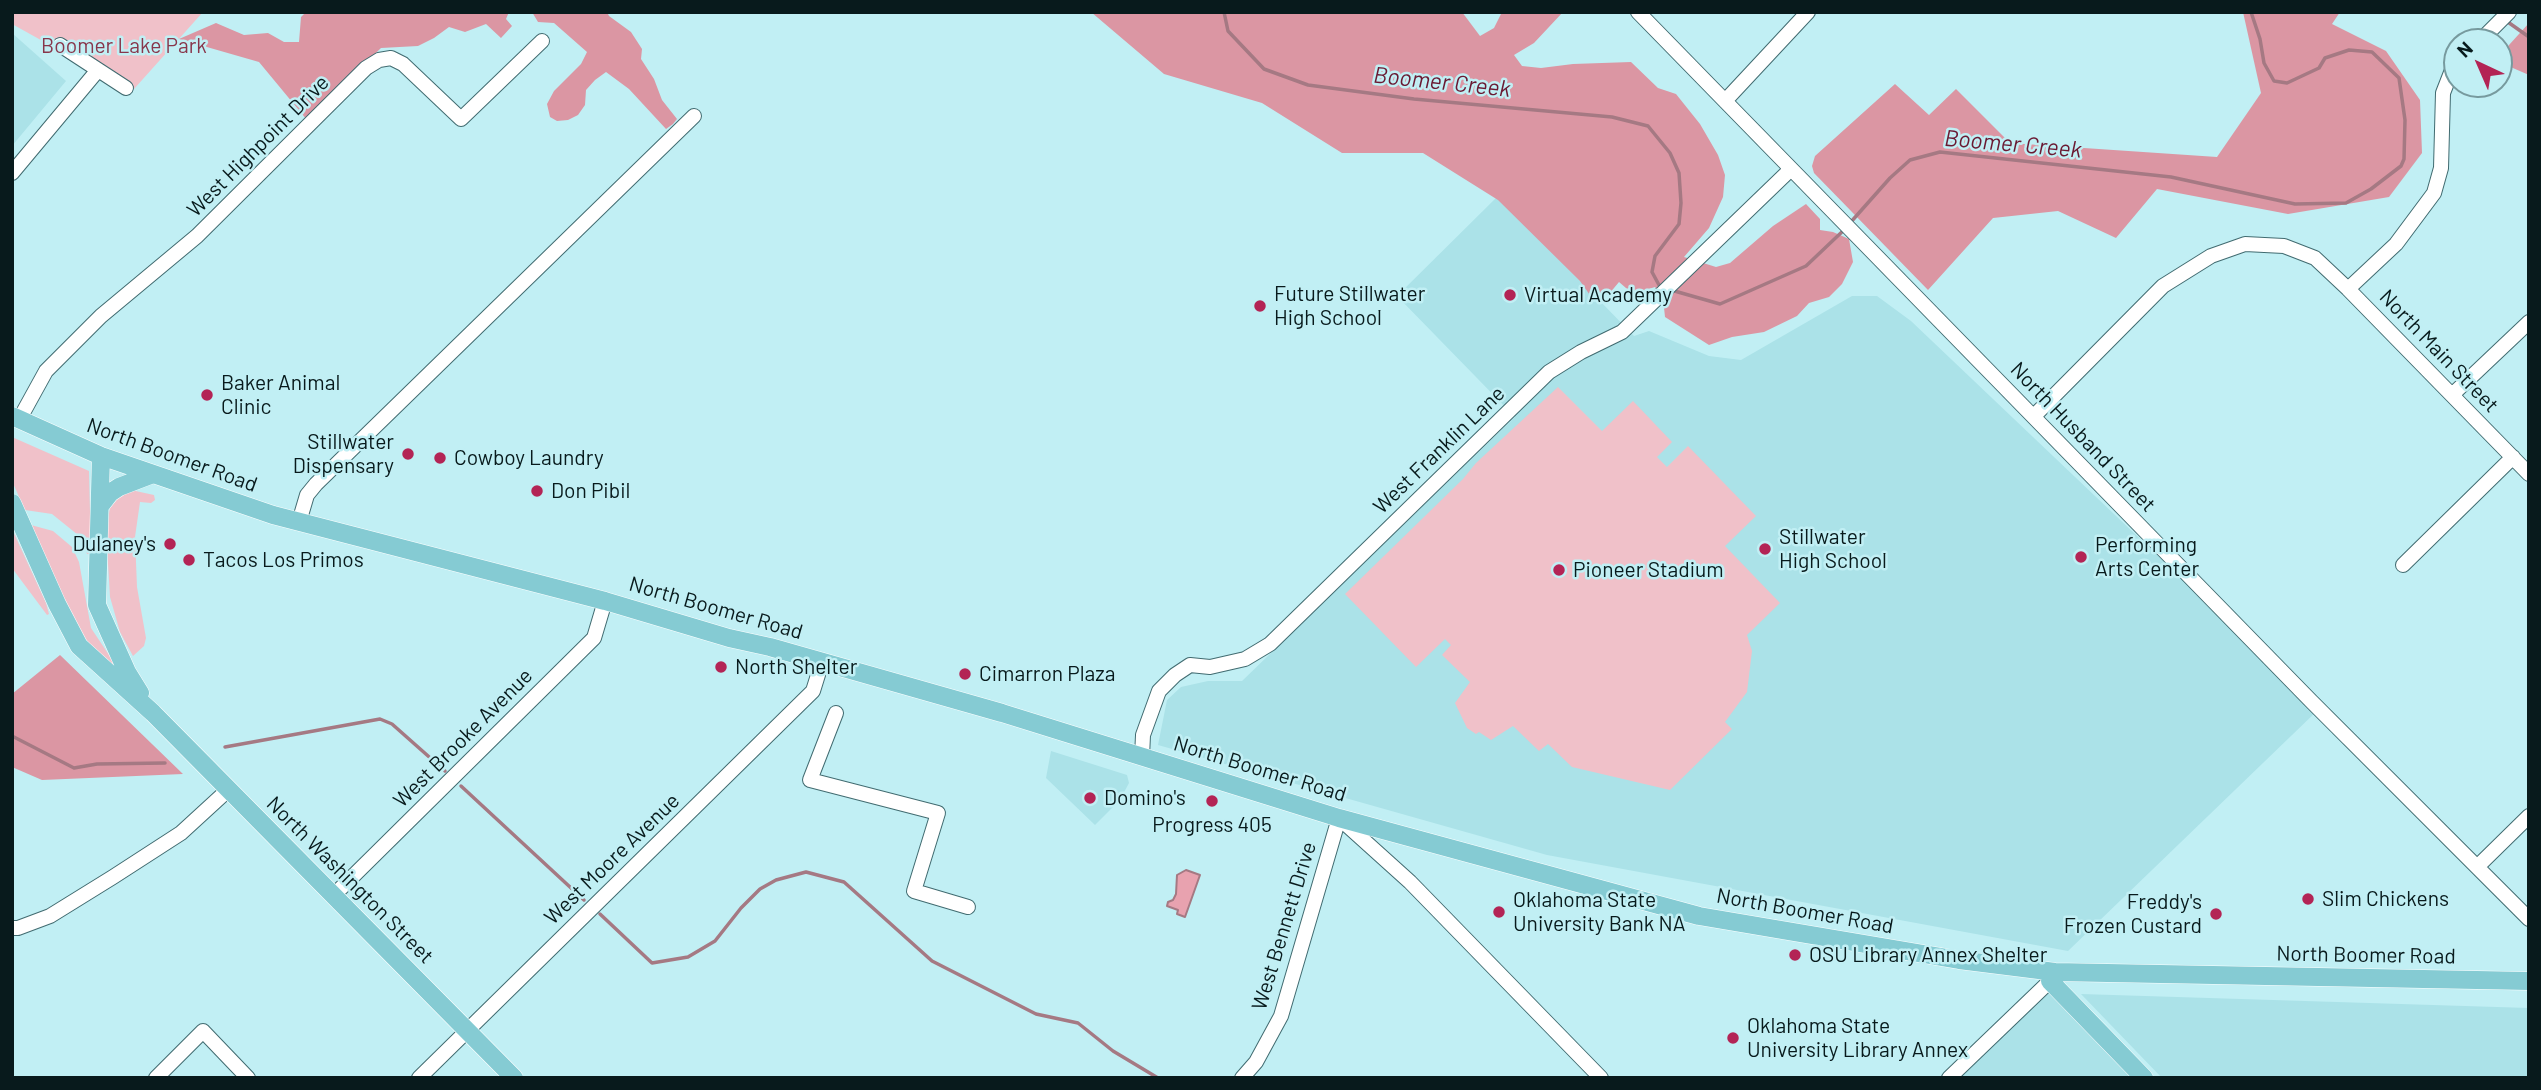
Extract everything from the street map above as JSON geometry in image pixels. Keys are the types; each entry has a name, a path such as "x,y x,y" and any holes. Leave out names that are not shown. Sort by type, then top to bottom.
{"main road":[{"name":"North Boomer Road","path":"16,418 102,456 299,522 605,601 822,662 1339,818 1699,916 2052,977 2525,978"},
{"name":"North Washington Street","path":"102,456 97,604 127,672 153,713"},
{"path":"100,506 110,493 119,487 153,474"},
{"name":"North Washington Street","path":"12,503 57,604 79,646 153,713 514,1078"},
{"path":"2052,977 2144,1078"}],"street":[{"name":"North Husband Street","path":"1638,12 2311,701 2529,919"},
{"path":"1725,101 1808,12"},
{"path":"2493,28 2509,12"},
{"name":"West Highpoint Drive","path":"16,418 46,371 101,316 197,236 366,68 379,60 391,58 403,64 461,119 542,41"},
{"path":"60,45 126,89"},
{"path":"12,173 98,70"},
{"path":"2348,289 2396,244 2434,193 2441,168 2443,93"},
{"path":"299,522 307,495 316,484 694,116"},
{"name":"West Franklin Lane","path":"1142,757 1143,735 1159,691 1175,675 1190,665 1210,667 1245,659 1270,644 1549,372 1581,352 1622,332 1791,169"},
{"name":"North Main Street","path":"2034,416 2164,286 2211,256 2245,244 2284,246 2315,258 2453,394 2529,474"},
{"path":"2453,394 2529,322"},
{"path":"2403,565 2513,457"},
{"name":"West Brooke Avenue","path":"334,895 594,638 605,601"},
{"name":"West Moore Avenue","path":"419,1078 813,691 822,662"},
{"path":"835,713 810,780 938,813 914,891 968,907"},
{"path":"12,928 50,916 113,877 181,833 229,789"},
{"path":"2477,867 2529,816"},
{"path":"1339,818 1410,883 1601,1078"},
{"name":"West Bennett Drive","path":"1241,1078 1256,1062 1281,1016 1339,818"},
{"path":"1949,1078 2052,977"},
{"path":"156,1078 203,1031 248,1078"}],"shaded area":[{"path":"306,12 509,12 506,19 512,26 501,38 486,24 465,32 449,27 418,46 381,48 307,120 259,62 179,39 216,23 244,35 268,33 284,42 299,42 301,17"},
{"path":"532,12 607,12 631,32 642,49 641,59 654,79 662,100 677,119 666,129 629,89 606,72 586,90 585,105 578,115 557,121 550,117 547,104 554,91 581,64 587,52 554,23 538,22"},
{"path":"1091,12 1462,12 1480,36 1494,28 1502,12 1563,12 1534,43 1514,55 1522,66 1541,68 1631,62 1658,88 1676,94 1700,124 1718,155 1725,175 1723,197 1709,228 1684,257 1716,267 1730,263 1773,226 1806,204 1820,219 1820,230 1849,239 1853,262 1842,284 1829,297 1809,303 1797,316 1764,332 1732,337 1709,345 1665,317 1663,298 1655,287 1633,294 1619,282 1609,294 1592,298 1580,281 1498,200 1423,153 1342,153 1262,103 1164,74"},
{"path":"2243,12 2340,12 2332,24 2386,51 2420,100 2422,153 2389,197 2288,214 2157,189 2116,238 2058,211 1993,218 1928,290 1814,173 1812,166 1815,156 1895,84 1929,115 1956,89 2010,143 2217,157 2261,93"},
{"path":"2529,23 2529,75 2513,68 2513,41"},
{"path":"12,33 66,81 12,146"},
{"name":"Stillwater High School","path":"1498,196 1634,336 1649,331 1709,356 1741,360 1852,296 1877,296 1911,321 2319,709 2068,951 1547,855 1158,745 1167,700 1181,687 1208,681 1242,681 1515,417 1397,296"},
{"path":"60,655 183,774 42,780 12,767 12,694"},
{"path":"1051,751 1127,775 1129,783 1120,800 1095,825 1046,778"},
{"path":"1186,870 1200,875 1185,917 1177,914 1178,910 1167,906 1176,894 1177,875"},
{"path":"2050,983 2143,1078 1950,1078"},
{"path":"2081,994 2529,1008 2529,1078 2162,1078"}],"green space":[{"name":"Boomer Lake Park","path":"12,12 203,12 134,89 12,24"},
{"name":"Pioneer Stadium","path":"1558,387 1602,431 1633,401 1672,442 1657,457 1667,467 1688,446 1756,516 1725,546 1780,603 1747,635 1752,651 1747,692 1725,722 1732,729 1670,790 1572,767 1548,744 1539,751 1513,726 1491,740 1479,732 1476,734 1467,728 1455,703 1470,682 1442,655 1451,645 1445,639 1416,667 1345,594 1463,479 1476,463"},
{"path":"12,437 89,471 91,553 87,554 83,539 52,514 25,510 12,481"},
{"path":"131,490 154,495 155,500 151,503 140,502 135,537 137,587 146,638 144,646 133,656 120,632 110,597 106,530 110,508 121,495"},
{"path":"31,525 53,531 72,547 79,562 91,628 117,667 113,673 76,627"},
{"path":"12,529 46,603 47,615 12,568"}],"waterway":[{"name":"Boomer Creek","path":"1224,12 1228,31 1264,69 1308,85 1414,99 1612,117 1648,126 1670,153 1679,173 1679,224 1655,256 1652,272 1659,285 1664,287"},
{"name":"Boomer Creek","path":"1850,223 1910,160 1940,152 2171,177 2295,204 2346,203 2371,189 2401,166 2404,159 2405,120 2399,78 2372,52 2349,50 2325,58 2319,68 2287,83 2274,81 2264,63 2251,12"},
{"name":"Boomer Creek","path":"2505,20 2529,37"},
{"name":"Boomer Creek","path":"1671,290 1720,304 1806,266 1845,229"},
{"path":"225,747 380,719 392,724 445,771"},
{"path":"12,736 74,768 97,764 165,763"},
{"path":"461,786 584,900"},
{"path":"600,914 652,963 688,957 715,941 741,908 760,889 776,880 806,872 844,882 932,961 1036,1014 1078,1023 1113,1051 1158,1078"}],"place":[{"name":"Virtual Academy","path":"1510,295"},
{"name":"Future Stillwater High School","path":"1260,306"},
{"name":"Baker Animal Clinic","path":"207,395"},
{"name":"Stillwater Dispensary","path":"408,454"},
{"name":"Cowboy Laundry","path":"440,458"},
{"name":"Don Pibil","path":"537,491"},
{"name":"Dulaney's","path":"170,544"},
{"name":"Stillwater High School","path":"1765,549"},
{"name":"Performing Arts Center","path":"2081,557"},
{"name":"Tacos Los Primos","path":"189,560"},
{"name":"Pioneer Stadium","path":"1559,570"},
{"name":"North Shelter","path":"721,667"},
{"name":"Cimarron Plaza","path":"965,674"},
{"name":"Domino's","path":"1090,798"},
{"name":"Progress 405","path":"1212,801"},
{"name":"Slim Chickens","path":"2308,899"},
{"name":"Oklahoma State University Bank NA","path":"1499,912"},
{"name":"Freddy's Frozen Custard","path":"2216,914"},
{"name":"OSU Library Annex Shelter","path":"1795,955"},
{"name":"Oklahoma State University Library Annex","path":"1733,1038"}]}
